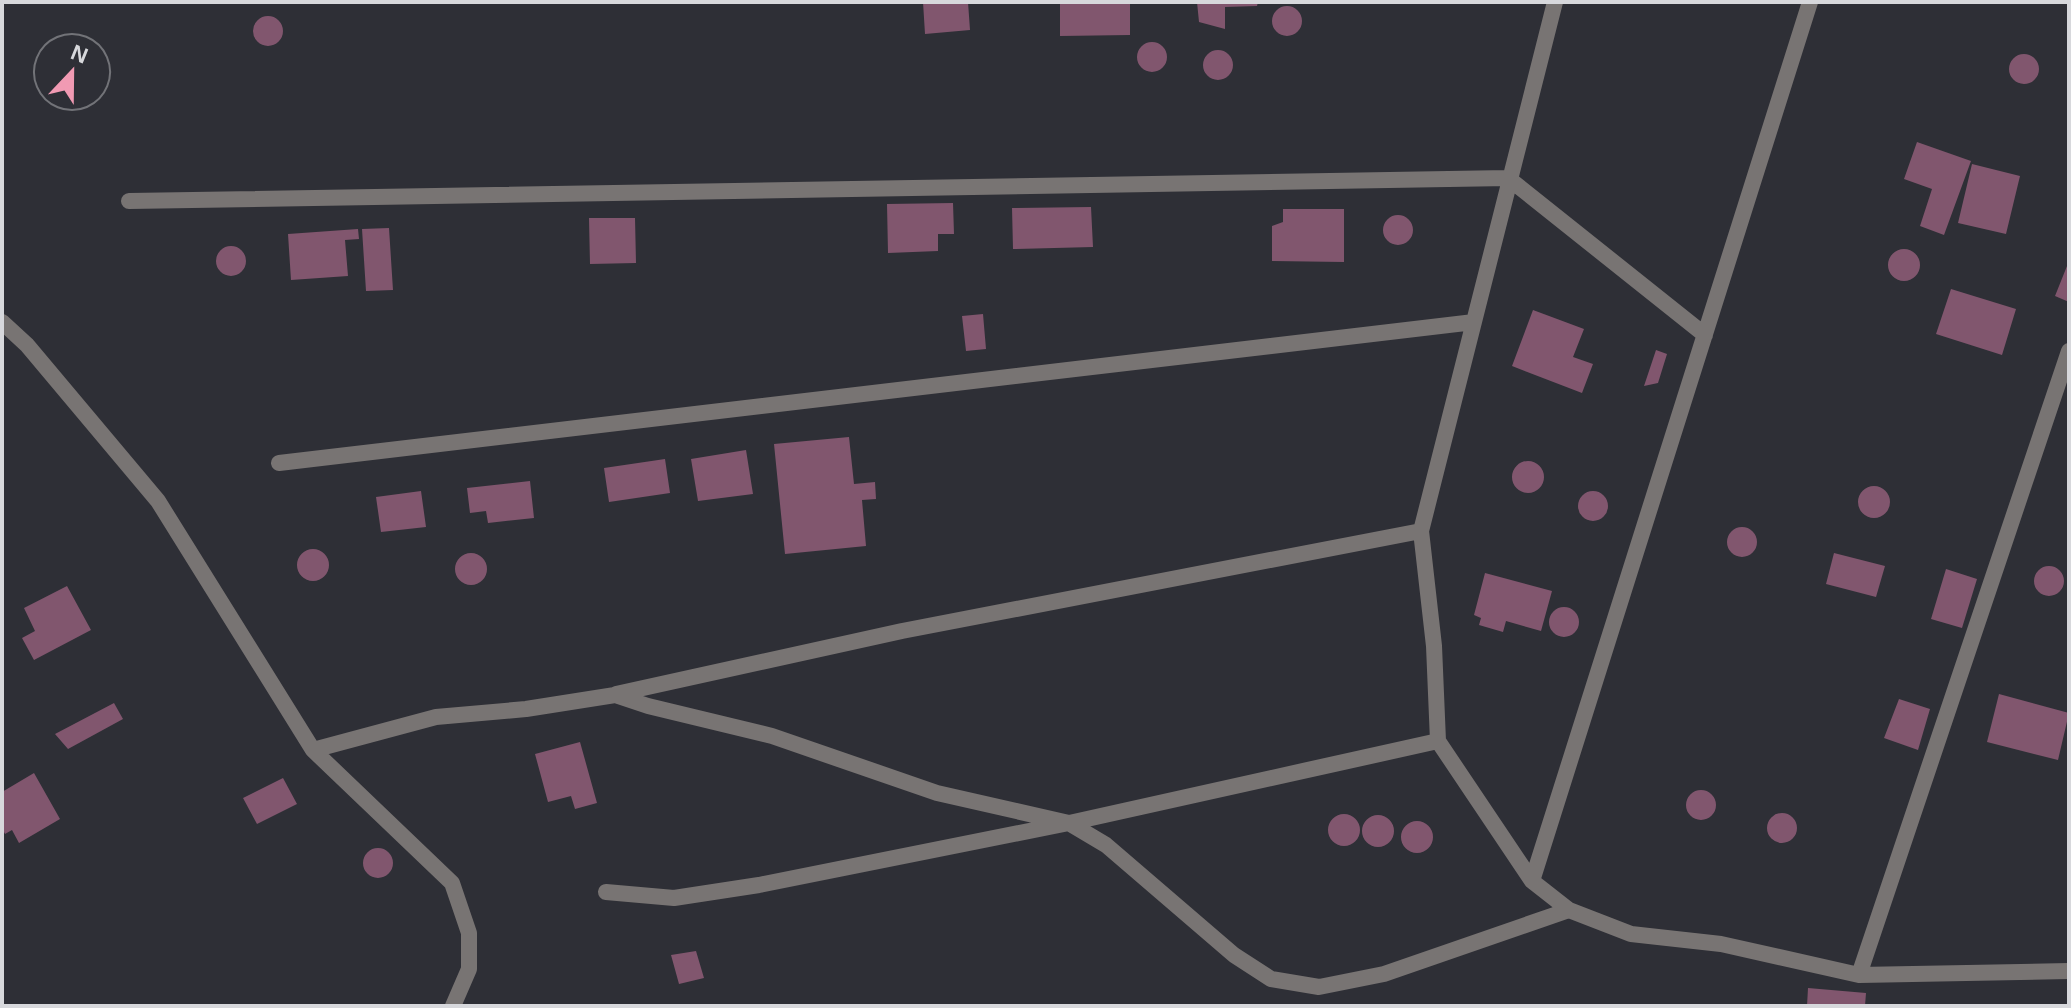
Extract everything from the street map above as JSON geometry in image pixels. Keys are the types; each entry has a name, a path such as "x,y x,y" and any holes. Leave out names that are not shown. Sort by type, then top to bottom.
{"street":[{"path":"1555,2 1421,531 1434,646 1438,741 1532,881 1569,910 1631,934 1721,944 1859,975 1883,971 2069,971"},
{"path":"1532,881 1810,2"},
{"path":"129,201 1508,178 1705,335"},
{"path":"2,322 27,345 158,501 313,750 452,883 469,933 469,969 453,1006"},
{"path":"279,463 1474,322"},
{"path":"1859,975 2069,351"},
{"path":"313,750 436,717 526,709 615,695 918,628 1421,531"},
{"path":"615,695 772,736 937,793 1069,823 1106,845 1234,955 1271,979 1319,987 1384,974 1569,910"},
{"path":"606,892 688,896 759,885 1069,823 1438,741"}],"building":[{"path":"923,2 968,2 970,30 925,34"},
{"path":"1060,2 1130,2 1130,35 1060,36"},
{"path":"1197,2 1258,2 1257,6 1225,7 1225,29 1199,22"},
{"path":"1287,6 1298,10 1302,21 1298,32 1287,36 1276,32 1272,21 1276,10"},
{"path":"268,16 279,20 283,31 279,42 268,46 257,42 253,31 257,20"},
{"path":"1152,42 1163,46 1167,57 1163,68 1152,72 1141,68 1137,57 1141,46"},
{"path":"1218,50 1229,54 1233,65 1229,76 1218,80 1207,76 1203,65 1207,54"},
{"path":"2024,54 2035,58 2039,69 2035,80 2024,84 2013,80 2009,69 2013,58"},
{"path":"1917,142 1971,161 1944,235 1920,226 1932,189 1904,179"},
{"path":"1972,164 2020,176 2006,234 1958,223"},
{"path":"953,203 954,234 938,234 938,251 888,253 887,204"},
{"path":"1091,207 1093,247 1013,249 1012,208"},
{"path":"1283,209 1344,209 1344,262 1272,261 1272,226 1283,222"},
{"path":"1398,215 1409,219 1413,230 1409,241 1398,245 1387,241 1383,230 1387,219"},
{"path":"589,218 635,218 636,263 590,264"},
{"path":"389,228 393,290 366,291 362,229"},
{"path":"358,229 359,239 345,240 348,276 291,280 288,234"},
{"path":"231,246 242,250 246,261 242,272 231,276 220,272 216,261 220,250"},
{"path":"1904,249 1915,254 1920,265 1915,276 1904,281 1893,276 1888,265 1893,254"},
{"path":"2069,261 2069,302 2055,296"},
{"path":"1951,289 2016,309 2002,355 1936,334"},
{"path":"1533,310 1584,329 1573,357 1593,364 1582,393 1512,366"},
{"path":"983,314 986,349 966,351 962,316"},
{"path":"1656,350 1667,354 1658,383 1644,386"},
{"path":"849,437 854,484 875,482 876,499 862,500 866,546 785,554 774,444"},
{"path":"746,450 753,494 698,501 691,459"},
{"path":"665,459 670,493 609,502 604,468"},
{"path":"1528,461 1539,466 1544,477 1539,488 1528,493 1517,488 1512,477 1517,466"},
{"path":"530,481 534,518 488,523 486,511 470,513 467,488"},
{"path":"1874,486 1885,491 1890,502 1885,513 1874,518 1863,513 1858,502 1863,491"},
{"path":"421,491 426,527 381,532 376,497"},
{"path":"1593,491 1604,495 1608,506 1604,517 1593,521 1582,517 1578,506 1582,495"},
{"path":"1742,527 1753,531 1757,542 1753,553 1742,557 1731,553 1727,542 1731,531"},
{"path":"313,549 324,554 329,565 324,576 313,581 302,576 297,565 302,554"},
{"path":"471,553 482,558 487,569 482,580 471,585 460,580 455,569 460,558"},
{"path":"1834,553 1885,566 1876,597 1826,584"},
{"path":"2049,566 2060,570 2064,581 2060,592 2049,596 2038,592 2034,581 2038,570"},
{"path":"1946,569 1977,579 1962,628 1931,619"},
{"path":"1485,573 1552,591 1541,631 1506,621 1503,632 1479,625 1481,618 1474,615"},
{"path":"67,586 91,630 34,660 22,638 35,631 24,608"},
{"path":"1564,607 1575,611 1579,622 1575,633 1564,637 1553,633 1549,622 1553,611"},
{"path":"1999,694 2069,713 2058,760 1987,742"},
{"path":"1899,699 1930,709 1918,750 1884,738"},
{"path":"114,703 123,719 68,749 55,734"},
{"path":"580,742 597,803 575,809 571,796 548,802 535,754"},
{"path":"34,773 60,819 19,843 12,830 5,834 2,828 2,792"},
{"path":"283,778 297,804 257,824 243,798"},
{"path":"1701,790 1712,794 1716,805 1712,816 1701,820 1690,816 1686,805 1690,794"},
{"path":"1782,813 1793,817 1797,828 1793,839 1782,843 1771,839 1767,828 1771,817"},
{"path":"1344,814 1355,819 1360,830 1355,841 1344,846 1333,841 1328,830 1333,819"},
{"path":"1378,815 1389,820 1394,831 1389,842 1378,847 1367,842 1362,831 1367,820"},
{"path":"1417,821 1428,826 1433,837 1428,848 1417,853 1406,848 1401,837 1406,826"},
{"path":"378,848 389,852 393,863 389,874 378,878 367,874 363,863 367,852"},
{"path":"696,951 704,978 679,984 671,955"},
{"path":"1808,988 1866,993 1865,1006 1807,1006"}]}
